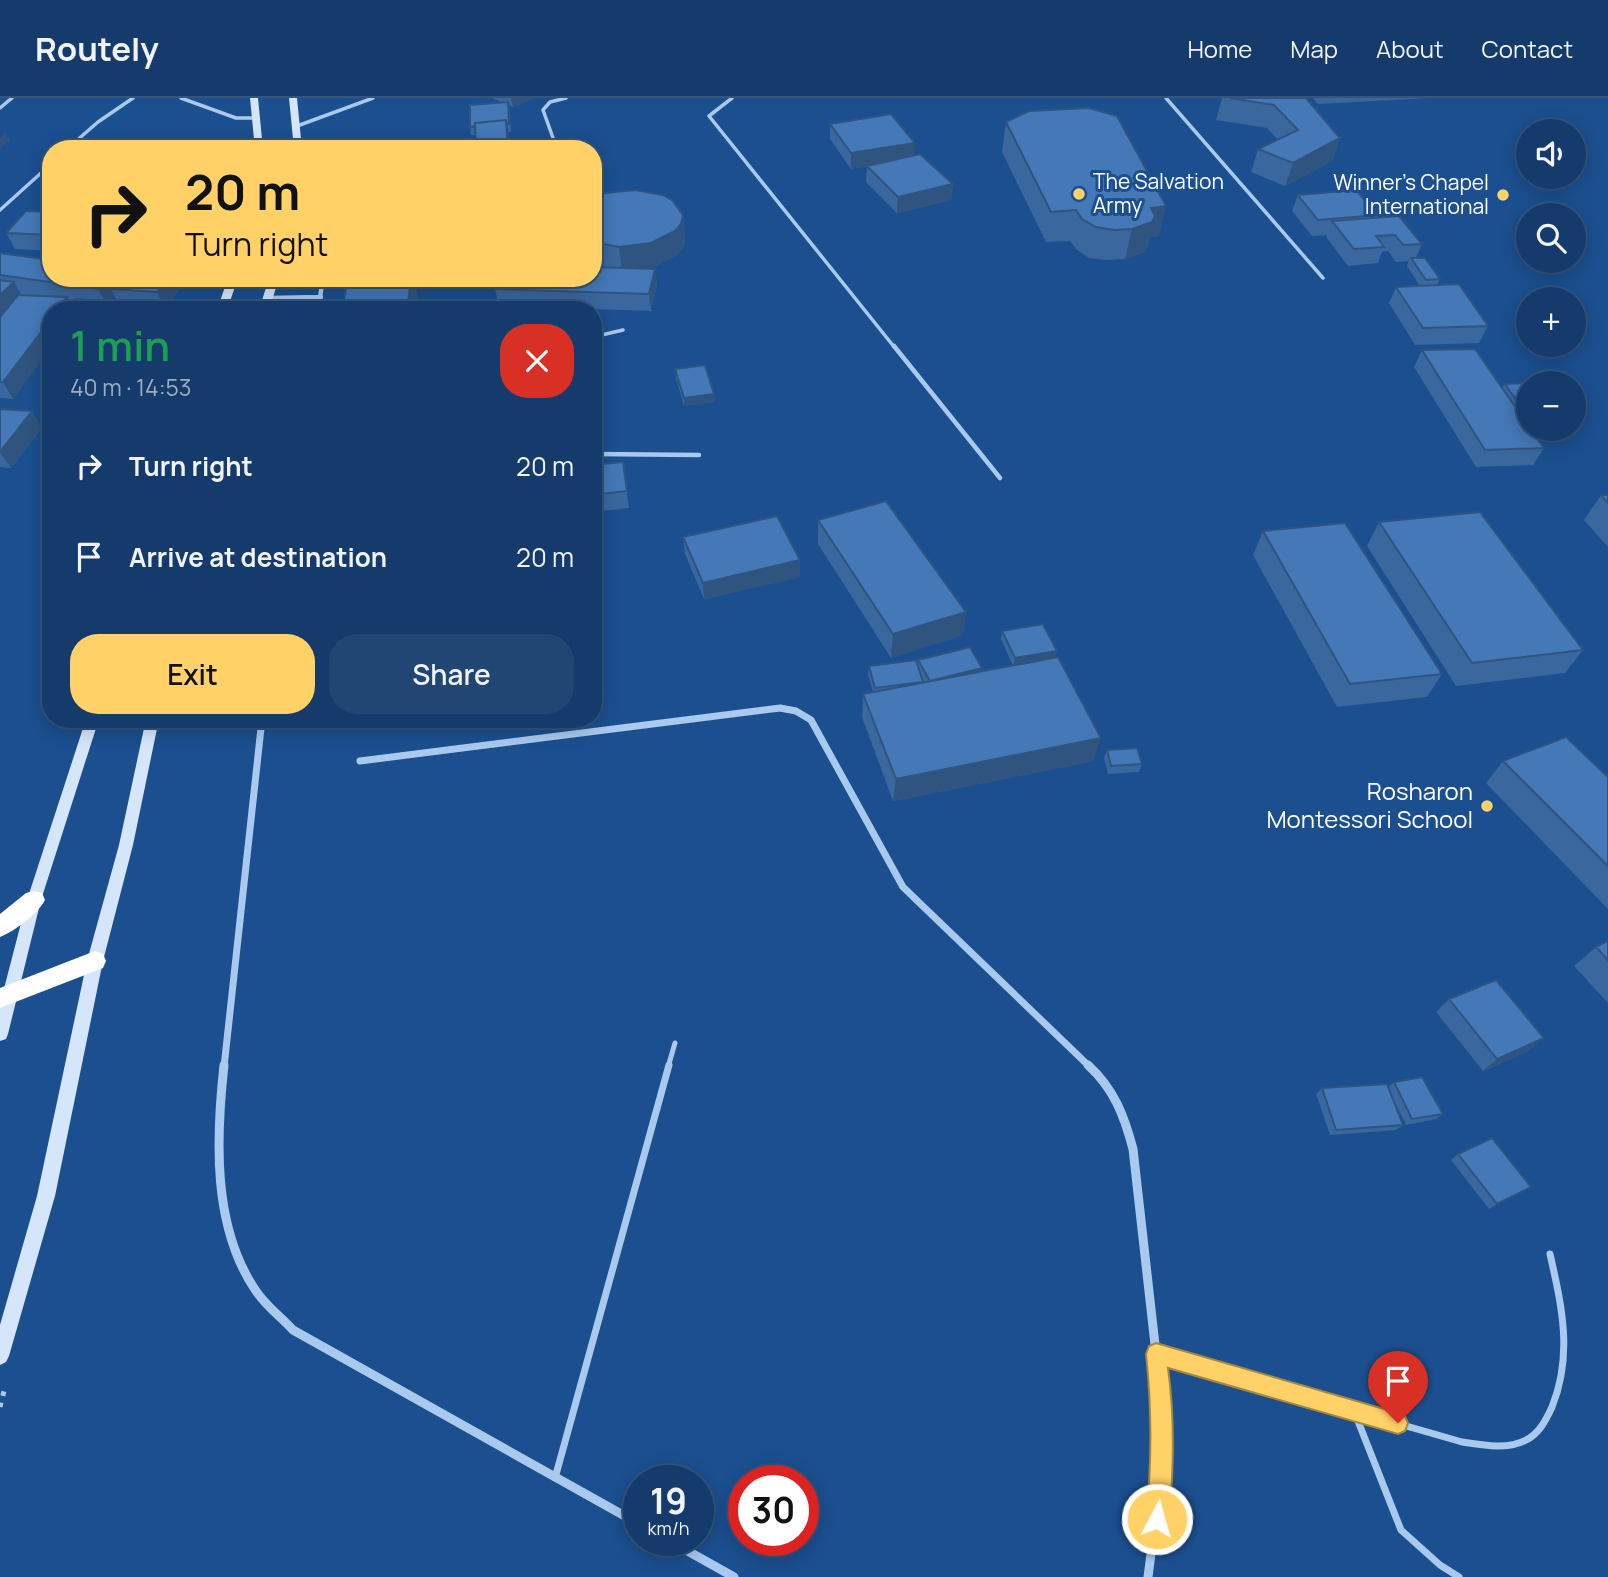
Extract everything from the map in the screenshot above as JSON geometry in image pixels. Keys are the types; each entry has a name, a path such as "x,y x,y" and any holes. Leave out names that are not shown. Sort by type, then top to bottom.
{"highway":[{"path":"0,927 33,900"},
{"path":"6,995 95,961"}],"main road":[{"path":"254,98 258,140"},
{"path":"293,98 298,140"},
{"path":"267,301 271,287"},
{"path":"0,1034 6,995 33,900 90,728"},
{"path":"0,1356 46,1196 95,961 126,845 151,728"}],"street":[{"path":"320,301 322,287"},
{"path":"268,298 321,297"},
{"path":"360,761 780,708 796,711 811,720 903,887 1107,1083 1124,1116 1133,1149 1162,1407 1163,1461 1148,1577"},
{"path":"261,728 218,1122 221,1179 232,1238 253,1287 293,1330 623,1515"},
{"path":"697,1556 734,1577"}],"lane":[{"path":"0,108 12,98"},
{"path":"77,140 133,98"},
{"path":"181,98 236,118 257,118"},
{"path":"297,126 373,98"},
{"path":"553,140 543,110 550,102 566,98"},
{"path":"732,98 709,116 1000,478"},
{"path":"1166,98 1323,278"},
{"path":"0,211 42,172"},
{"path":"602,335 623,330"},
{"path":"602,454 699,455"},
{"path":"555,1478 675,1043"},
{"path":"1156,1354 1462,1442 1491,1446 1527,1440 1546,1421 1563,1383 1567,1333 1550,1254"},
{"path":"1354,1411 1401,1530 1440,1565 1459,1577"}],"building":[{"path":"1230,98 1306,98 1340,138 1293,163 1258,149 1298,130 1274,105"},
{"path":"508,102 509,124 506,124 506,120 475,123 475,126 470,127 470,105"},
{"name":"The Salvation Army","path":"1089,108 1117,116 1166,206 1151,208 1155,216 1152,222 1132,229 1114,230 1096,227 1082,219 1076,210 1051,212 1006,122 1029,111"},
{"path":"891,114 915,143 851,153 830,124"},
{"path":"506,120 507,140 476,140 475,123"},
{"path":"920,154 953,184 898,197 867,166"},
{"path":"635,190 663,195 673,201 683,215 681,224 675,231 651,243 619,247 602,244 602,194"},
{"path":"1356,190 1378,215 1318,220 1298,195"},
{"path":"26,211 42,212 42,235 6,233"},
{"path":"1399,216 1422,244 1403,245 1395,235 1376,236 1384,247 1354,249 1332,221"},
{"path":"0,253 42,259 42,281 0,275"},
{"path":"1411,258 1425,258 1440,279 1426,280"},
{"path":"602,267 655,269 649,294 495,289 602,287"},
{"path":"0,280 14,282 0,295"},
{"path":"1459,284 1488,326 1423,328 1396,287"},
{"path":"113,287 161,287 157,292 111,289"},
{"path":"346,287 410,287 408,301 344,301"},
{"path":"18,295 67,297 64,301 42,301 42,331 3,382 0,382 0,317"},
{"path":"1475,349 1516,408 1516,441 1539,441 1544,448 1485,450 1422,350"},
{"path":"705,365 714,394 684,398 675,369"},
{"path":"1505,384 1516,384 1516,400"},
{"path":"0,409 32,411 0,452"},
{"path":"623,462 627,491 602,494 602,464"},
{"path":"886,501 966,612 893,634 818,520"},
{"path":"1480,512 1583,650 1472,663 1379,522"},
{"path":"777,516 800,560 703,583 683,537"},
{"path":"1345,523 1442,674 1350,684 1263,531"},
{"path":"1043,624 1057,651 1015,658 1002,631"},
{"path":"970,647 982,668 930,681 918,660"},
{"path":"1058,657 1101,738 896,779 863,694"},
{"path":"916,660 923,682 875,688 869,666"},
{"path":"1566,737 1608,777 1608,866 1503,761"},
{"path":"1137,748 1142,764 1111,766 1107,750"},
{"path":"1608,941 1608,960 1596,947"},
{"path":"1496,980 1544,1038 1497,1059 1449,999"},
{"path":"1422,1077 1443,1114 1412,1119 1394,1082"},
{"path":"1387,1084 1403,1125 1336,1130 1322,1088"},
{"path":"1492,1138 1531,1187 1497,1204 1458,1154"}],"place":[{"name":"The Salvation Army","path":"1079,194"},
{"name":"Winner's Chapel International","path":"1503,195"},
{"name":"Rosharon Montessori School","path":"1487,806"}],"route":[{"path":"1157,1519 1163,1461 1162,1407 1156,1354 1398,1423"}]}
